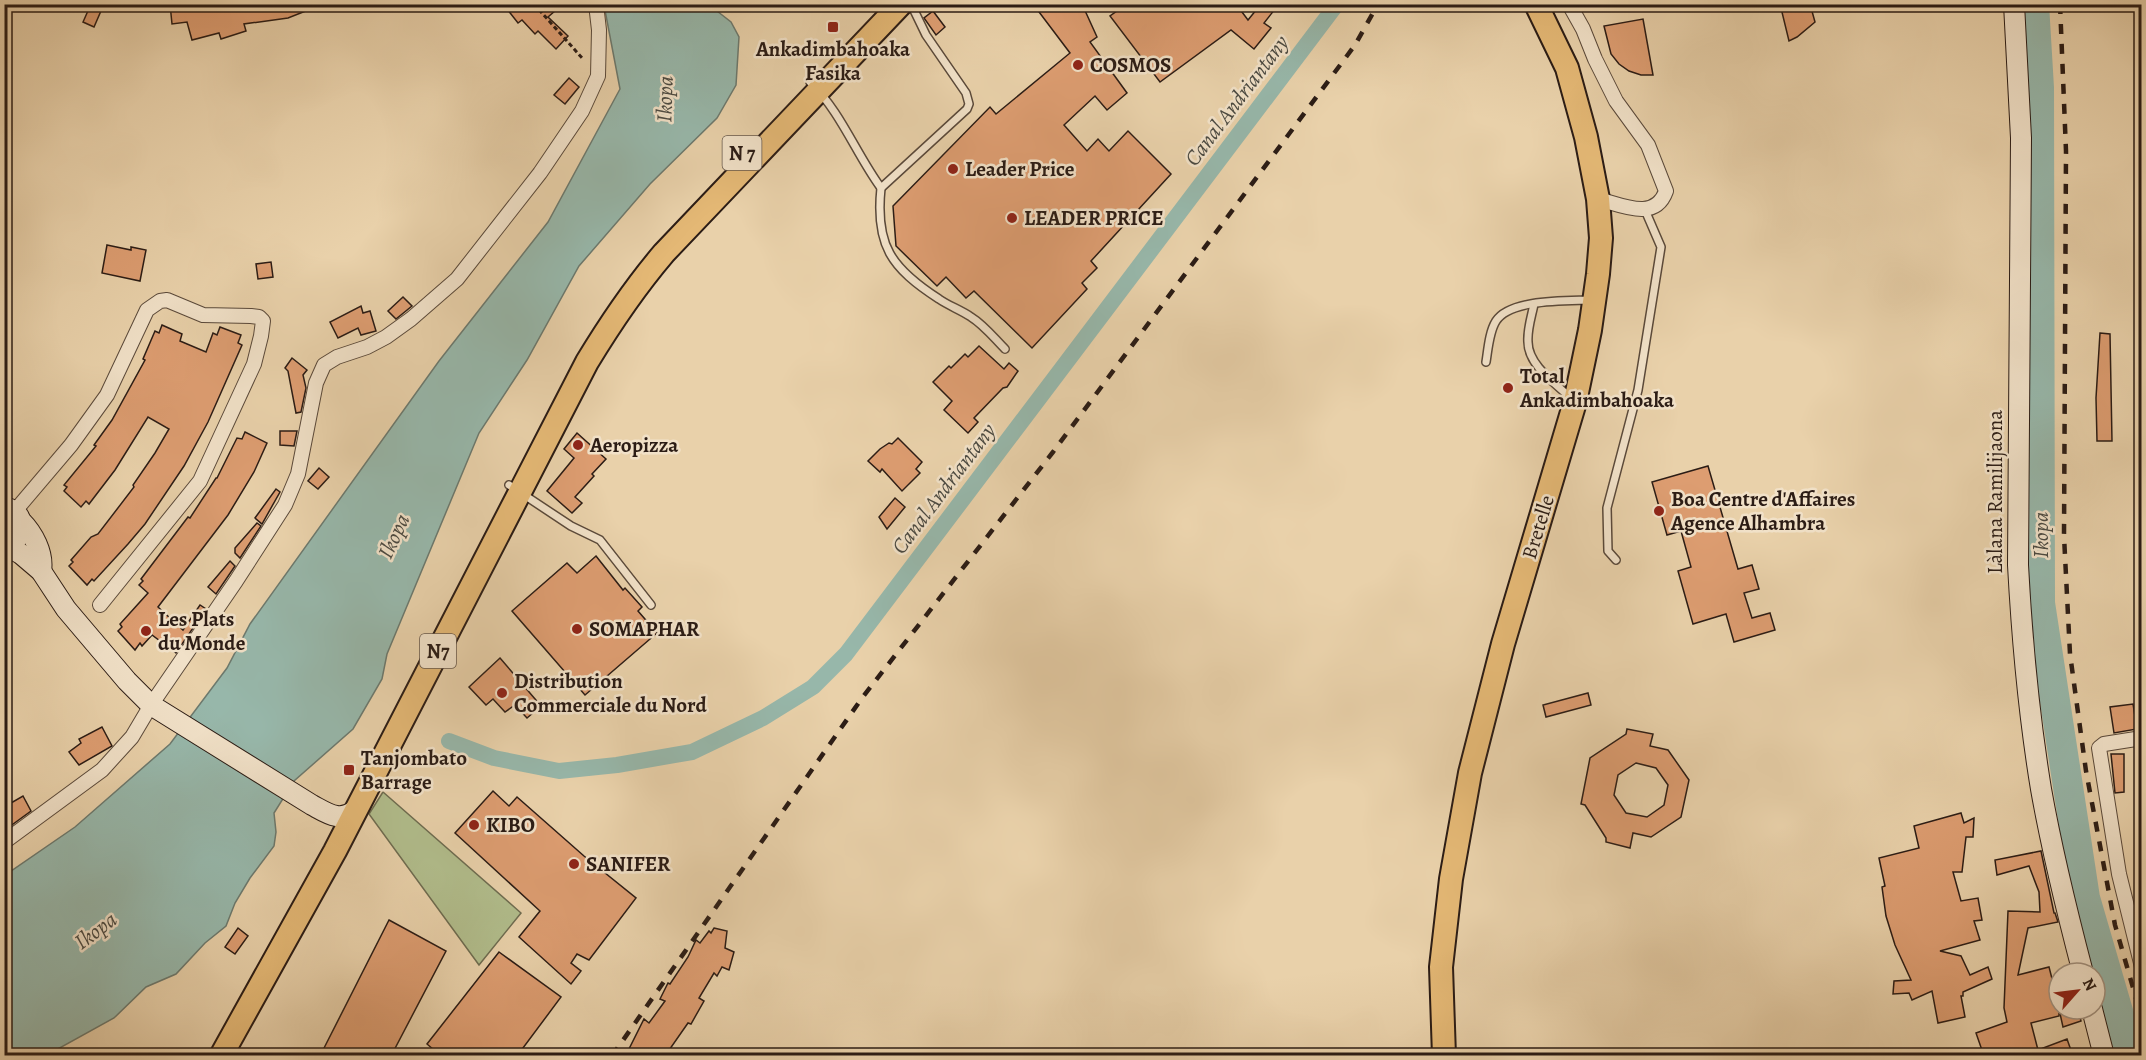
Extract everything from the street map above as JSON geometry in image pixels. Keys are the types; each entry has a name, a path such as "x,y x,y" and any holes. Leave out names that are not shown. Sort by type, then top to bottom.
{"main road":[{"name":"N 7","path":"663,253 885,4"},
{"name":"N 7","path":"607,309 634,273 682,217 814,86 901,4"},
{"name":"Bretelle","path":"1443,1056 1441,967 1451,879 1470,773 1503,644 1575,402 1595,299 1601,238 1598,199 1587,137 1567,68 1536,4"},
{"name":"N7","path":"205,1056 346,814 514,488 598,344 640,280 663,253"},
{"name":"N7","path":"514,488 544,415 607,309"},
{"name":"N7","path":"221,1056 335,851 346,814"}],"street":[{"path":"4,842 102,770 159,710 223,601 285,504 298,474 316,383 324,365 386,337 458,279 540,173 582,111 598,76 599,30 596,4"},
{"path":"1569,4 1616,101 1648,144 1666,191 1663,200 1656,206 1645,210 1598,199"},
{"name":"Làlana Ramilijaona","path":"2014,4 2021,138 2018,566 2020,610 2041,788 2057,872 2080,961"},
{"path":"13,513 71,445 107,395 147,310 160,301 166,300 203,315 251,316 259,317 263,321 254,364 200,481 100,604"},
{"path":"13,513 30,530 41,571"},
{"path":"5,545 18,538 22,528 13,513"},
{"path":"5,545 21,554 41,571 66,609 127,681 159,710 312,805 346,814"},
{"path":"2142,738 2104,744 2099,748 2119,874 2142,967"},
{"path":"2095,1021 2104,1056"}],"lane":[{"path":"881,188 967,109 969,104 966,93 926,36 911,4"},
{"path":"814,86 851,138 881,188 879,226 885,246 894,261 916,283 974,319 1005,349"},
{"path":"1616,560 1608,551 1607,508 1638,390 1661,247 1645,210"},
{"path":"1485,362 1494,324 1500,315 1534,303 1595,299"},
{"path":"1534,303 1527,340 1529,351 1536,364 1575,402"},
{"path":"514,488 571,526 600,540 651,605"}],"path":[{"path":"102,4 109,4"},
{"path":"534,4 598,76"}],"green space":[{"path":"383,792 521,913 479,965 369,814"}],"water":[{"path":"604,5 713,5 731,22 739,37 736,85 717,118 650,184 579,266 527,360 479,433 387,654 382,679 353,729 294,781 274,813 276,832 274,846 235,903 226,926 205,943 176,974 146,987 114,1018 47,1055 5,1055 4,876 75,827 170,744 227,668 250,624 439,361 548,222 620,89"}],"building":[{"path":"91,4 104,4 94,27 83,22"},
{"path":"170,4 321,5 288,18 244,24 246,31 221,39 219,33 192,40 187,22 172,24"},
{"path":"503,4 563,4 548,17 568,36 556,49 538,31 535,34 522,20 518,23"},
{"name":"LEADER PRICE","path":"1033,4 1082,4 1097,37 1090,42 1127,93 1107,110 1095,96 1064,125 1087,151 1098,139 1109,151 1128,131 1171,174 1091,261 1097,268 1082,283 1087,289 1032,348 974,291 966,298 946,277 937,286 896,246 893,206 990,107 996,114 1070,53"},
{"path":"1127,4 1236,4 1248,20 1261,4 1279,4 1264,23 1271,28 1254,49 1231,30 1160,82 1110,16"},
{"path":"1780,4 1810,4 1815,22 1789,41"},
{"path":"933,11 945,27 936,35 924,18"},
{"path":"1643,19 1653,75 1641,75 1619,64 1611,54 1604,26"},
{"path":"569,78 579,87 565,104 554,95"},
{"path":"107,245 131,250 131,247 146,250 140,281 102,273"},
{"path":"271,262 273,277 258,279 256,264"},
{"path":"403,297 412,306 396,319 388,311"},
{"path":"361,306 363,313 370,311 376,331 361,335 358,328 338,338 330,322"},
{"path":"162,325 182,334 180,341 206,352 213,333 217,335 220,327 241,335 238,343 242,345 208,422 184,466 145,524 94,581 92,579 87,585 69,566 73,562 71,560 91,537 98,534 134,487 133,485 169,429 148,417 115,470 89,504 86,501 81,507 64,491 67,487 64,485 96,446 94,445 112,420 145,360 143,359 155,331 159,333"},
{"path":"2100,333 2110,334 2112,441 2097,441 2096,398"},
{"path":"979,346 1004,369 1009,363 1018,371 1007,387 1003,388 974,418 978,422 968,433 944,410 952,401 933,382 949,366 951,368 965,354 968,357"},
{"path":"292,358 307,370 303,375 306,388 301,412 296,413 288,371 285,368"},
{"path":"280,431 297,431 294,446 280,445"},
{"path":"245,432 267,443 254,472 228,515 158,607 183,630 200,605 206,609 176,653 152,635 142,646 140,643 135,650 118,631 122,627 120,624 148,593 139,585 143,581 141,579 188,517 190,518 217,478 237,438 242,439"},
{"path":"577,433 606,459 575,497 582,503 572,513 547,491 574,458 564,449"},
{"path":"898,438 922,462 916,469 920,473 902,491 882,469 880,472 868,461 880,449 889,443 892,444"},
{"path":"1708,466 1738,569 1752,565 1759,589 1744,593 1752,618 1770,613 1775,630 1734,642 1726,614 1693,624 1678,571 1691,567 1681,531 1667,535 1652,482"},
{"path":"319,468 329,477 318,489 308,481"},
{"path":"276,489 280,492 262,524 255,518"},
{"path":"895,498 905,507 887,529 879,517"},
{"path":"257,523 261,526 240,558 235,553 235,548"},
{"name":"SOMAPHAR","path":"596,556 623,590 625,588 642,607 638,611 657,633 585,695 512,611 567,563 577,573"},
{"path":"230,561 235,566 216,594 208,587"},
{"name":"Distribution Commerciale du Nord","path":"500,658 541,706 527,718 515,705 505,712 493,699 486,705 469,687"},
{"path":"1588,693 1591,705 1546,717 1543,705"},
{"path":"2133,704 2137,729 2114,733 2110,707"},
{"path":"102,727 112,746 79,765 69,752 81,743 79,739"},
{"path":"1627,729 1653,734 1650,746 1668,750 1689,780 1681,817 1651,837 1633,833 1630,848 1606,842 1606,838 1585,805 1581,804 1590,758 1626,734","holes":["1636,763 1656,768 1668,785 1664,805 1647,817 1626,813 1614,795 1618,775"]},
{"path":"2111,754 2124,754 2124,792 2115,793"},
{"path":"493,791 509,806 517,797 636,898 589,960 577,954 571,963 581,971 571,984 519,937 540,911 455,833"},
{"path":"23,796 31,811 9,827 4,820 4,807"},
{"path":"1961,813 1964,823 1974,818 1973,837 1966,837 1962,872 1953,872 1961,901 1978,898 1982,920 1974,921 1980,940 1940,951 1961,956 1970,975 1988,967 1992,979 1963,992 1961,996 1965,1017 1938,1023 1932,991 1912,1000 1909,993 1893,994 1894,981 1911,980 1895,945 1886,916 1882,887 1885,886 1879,858 1919,848 1914,826"},
{"path":"2041,851 2058,922 2028,928 2018,975 2047,968 2047,1019 2031,1023 2038,1050 2067,1039 2073,1056 1984,1056 1976,1033 2007,1022 2004,1008 2008,911 2040,912 2039,892 2029,866 1997,875 1995,860"},
{"path":"389,920 446,951 391,1056 320,1056"},
{"path":"238,928 248,936 235,954 225,947"},
{"path":"714,928 727,931 725,948 734,952 729,970 722,967 717,976 714,973 699,998 704,1001 691,1024 688,1023 665,1056 644,1056 629,1049 644,1019 649,1023 665,1001 660,999 668,983 670,984 688,957 696,940 700,943"},
{"path":"499,952 561,997 517,1056 441,1056 427,1044"},
{"path":"2062,1021 2081,1021 2063,1027"}],"waterway":[{"name":"Canal Andriantany","path":"449,741 494,758 559,771 617,765 692,752 763,718 813,687 846,654 1337,4"},
{"name":"Ikopa","path":"2034,4 2039,88 2040,603 2085,898 2131,1056"}],"railway":[{"path":"612,1056 862,698 1053,452 1355,45 1378,4"},
{"path":"2060,4 2066,151 2064,536 2070,654 2086,771 2115,925 2142,1019"}],"place":[{"name":"Ankadimbahoaka Fasika","path":"833,27"},
{"name":"COSMOS","path":"1078,65"},
{"name":"Leader Price","path":"953,169"},
{"name":"LEADER PRICE","path":"1012,218"},
{"name":"Total Ankadimbahoaka","path":"1508,388"},
{"name":"Aeropizza","path":"578,445"},
{"name":"Boa Centre d'Affaires Agence Alhambra","path":"1659,511"},
{"name":"SOMAPHAR","path":"577,629"},
{"name":"Les Plats du Monde","path":"146,631"},
{"name":"Distribution Commerciale du Nord","path":"502,693"},
{"name":"Tanjombato Barrage","path":"349,770"},
{"name":"KIBO","path":"474,825"},
{"name":"SANIFER","path":"574,864"}]}
